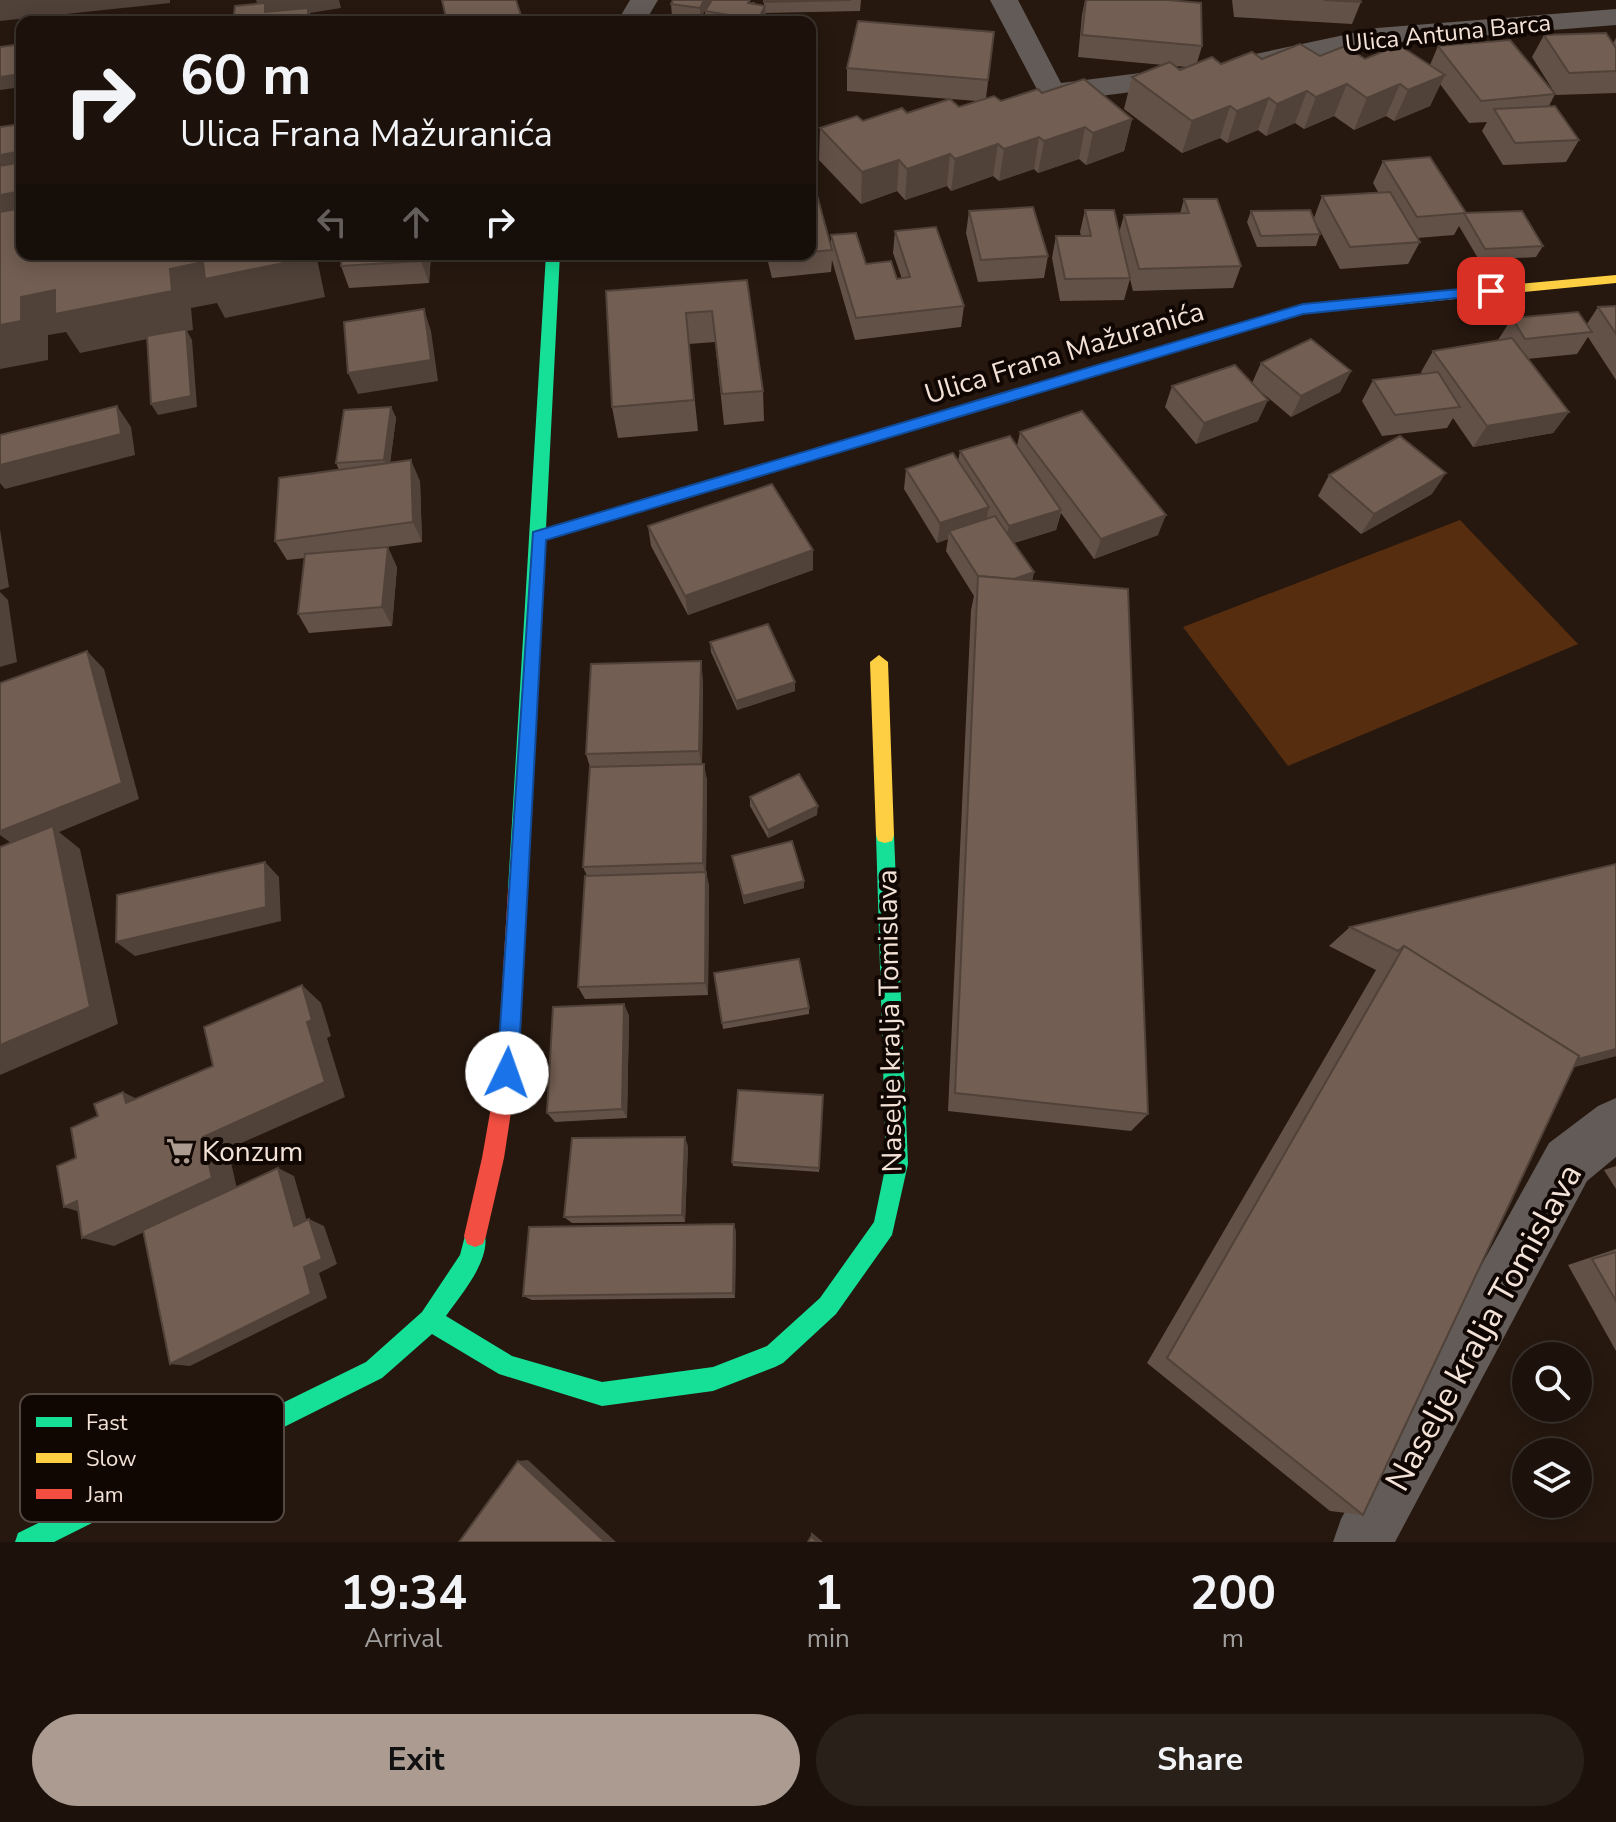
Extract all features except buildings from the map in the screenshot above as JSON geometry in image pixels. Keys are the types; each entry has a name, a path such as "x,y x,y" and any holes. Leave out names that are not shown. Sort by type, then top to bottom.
{"street":[{"name":"Ulica Antuna Barca","path":"1004,0 1052,93 1217,71 1377,36 1616,17"},
{"path":"284,1415 374,1370 430,1320 470,1259 493,1158 507,1073 553,260"},
{"name":"Ulica Frana Mažuranića","path":"538,536 1303,309 1616,279"},
{"name":"Naselje kralja Tomislava","path":"430,1320 507,1366 602,1394 713,1379 775,1355 828,1306 884,1227 897,1164 879,662"},
{"name":"Naselje kralja Tomislava","path":"1363,1541 1568,1162 1616,1124"},
{"path":"27,1542 67,1522"}],"shaded area":[{"path":"1460,520 1578,644 1288,766 1183,627"}],"traffic: fast":[{"path":"518,889 553,260"},
{"path":"538,536 1173,347"},
{"path":"430,1320 507,1366 602,1394 713,1379 775,1355 828,1306 884,1227 897,1164 885,835"},
{"path":"284,1415 374,1370 430,1320 470,1259 475,1236"},
{"path":"27,1542 67,1522"}],"traffic: slow":[{"path":"1173,347 1303,309 1616,279"},
{"path":"879,662 885,835"}],"traffic: jam":[{"path":"475,1236 493,1158 507,1073 518,889"}],"place":[{"name":"Konzum","path":"180,1151"}],"route":[{"path":"507,1073 538,536 1303,309 1491,291"}]}
